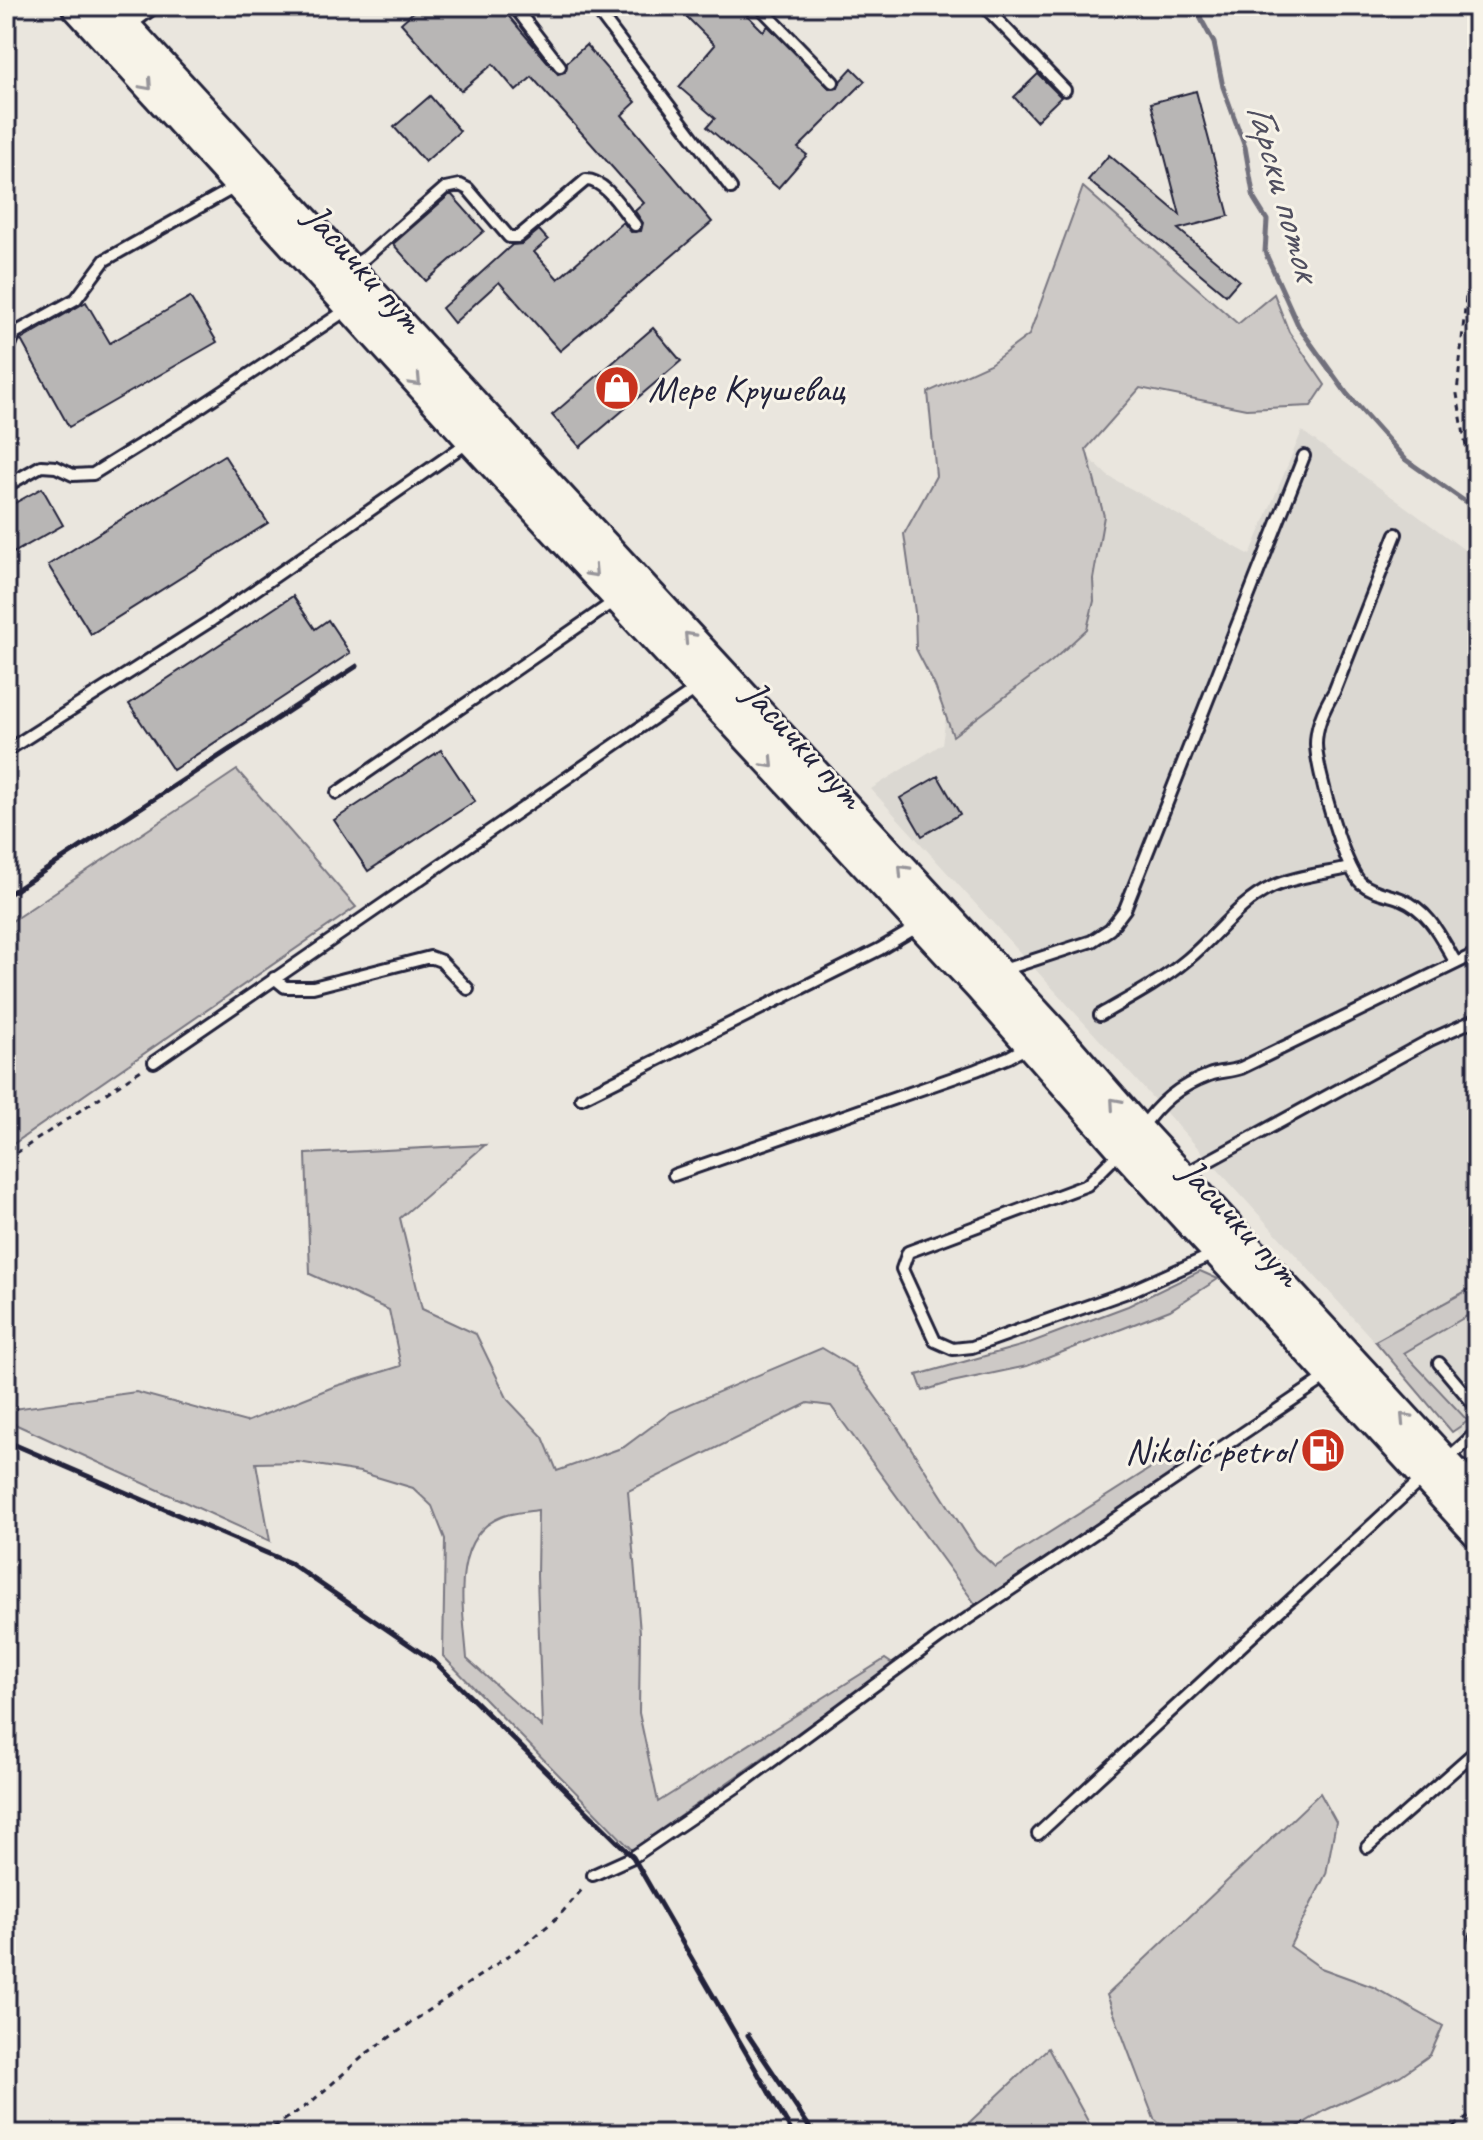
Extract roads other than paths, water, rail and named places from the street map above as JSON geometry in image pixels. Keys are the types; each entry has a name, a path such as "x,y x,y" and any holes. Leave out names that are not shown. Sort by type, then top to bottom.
{"main road":[{"name":"Јасички пут","path":"76,6 118,35 249,179 349,308 390,333"},
{"name":"Јасички пут","path":"107,6 118,35"},
{"name":"Јасички пут","path":"249,179 349,268 390,333 1434,1468 1477,1533"},
{"path":"323,278 349,268"},
{"name":"Јасички пут","path":"1131,1140 1183,1175 1230,1245"},
{"name":"Јасички пут","path":"1434,1468 1477,1496"}],"lane":[{"path":"118,35 156,6"},
{"path":"514,6 560,66"},
{"path":"594,6 731,188"},
{"path":"759,6 833,82"},
{"path":"984,6 1065,90"},
{"path":"6,355 15,333 76,299 105,260 249,179"},
{"path":"349,268 366,257 445,188 455,185 468,189 509,237 518,237 586,180 601,185 635,225"},
{"path":"6,486 41,466 56,467 73,475 93,474 349,308"},
{"path":"6,751 212,620 481,432"},
{"path":"988,980 1013,965 1092,941 1110,929 1125,909 1304,456"},
{"path":"1396,534 1317,730 1317,757 1349,868 1370,890 1400,899 1420,910 1429,918 1456,963"},
{"path":"337,793 629,592"},
{"path":"154,1062 711,680"},
{"path":"1100,1015 1171,973 1257,895 1291,880 1349,868"},
{"path":"581,1098 880,949 929,917"},
{"path":"1230,1245 1133,1290 972,1347 944,1347 935,1341 902,1269 908,1252 1087,1185 1131,1140 1162,1101 1211,1074 1241,1068 1477,953"},
{"path":"274,978 285,987 313,987 430,957 441,961 468,989"},
{"path":"1183,1175 1430,1040 1477,1019"},
{"path":"674,1175 976,1070 1009,1057 1041,1038"},
{"path":"1439,1363 1477,1408"},
{"path":"593,1875 633,1857 742,1783 940,1637 1340,1366"},
{"path":"1038,1834 1434,1468 1477,1432"},
{"path":"1367,1847 1477,1750"}],"waterway":[{"name":"Гарски поток","path":"1198,6 1201,19 1214,43 1223,87 1245,147 1254,199 1267,220 1265,252 1299,327 1347,394 1406,460 1477,510"}],"railway":[{"path":"6,896 357,666"},
{"path":"6,1441 290,1563 436,1663 633,1857 793,2134"},
{"path":"748,2035 814,2134"}],"place":[{"name":"Мере Крушевац","path":"617,388"},
{"name":"Nikolić petrol","path":"1323,1450"}]}
